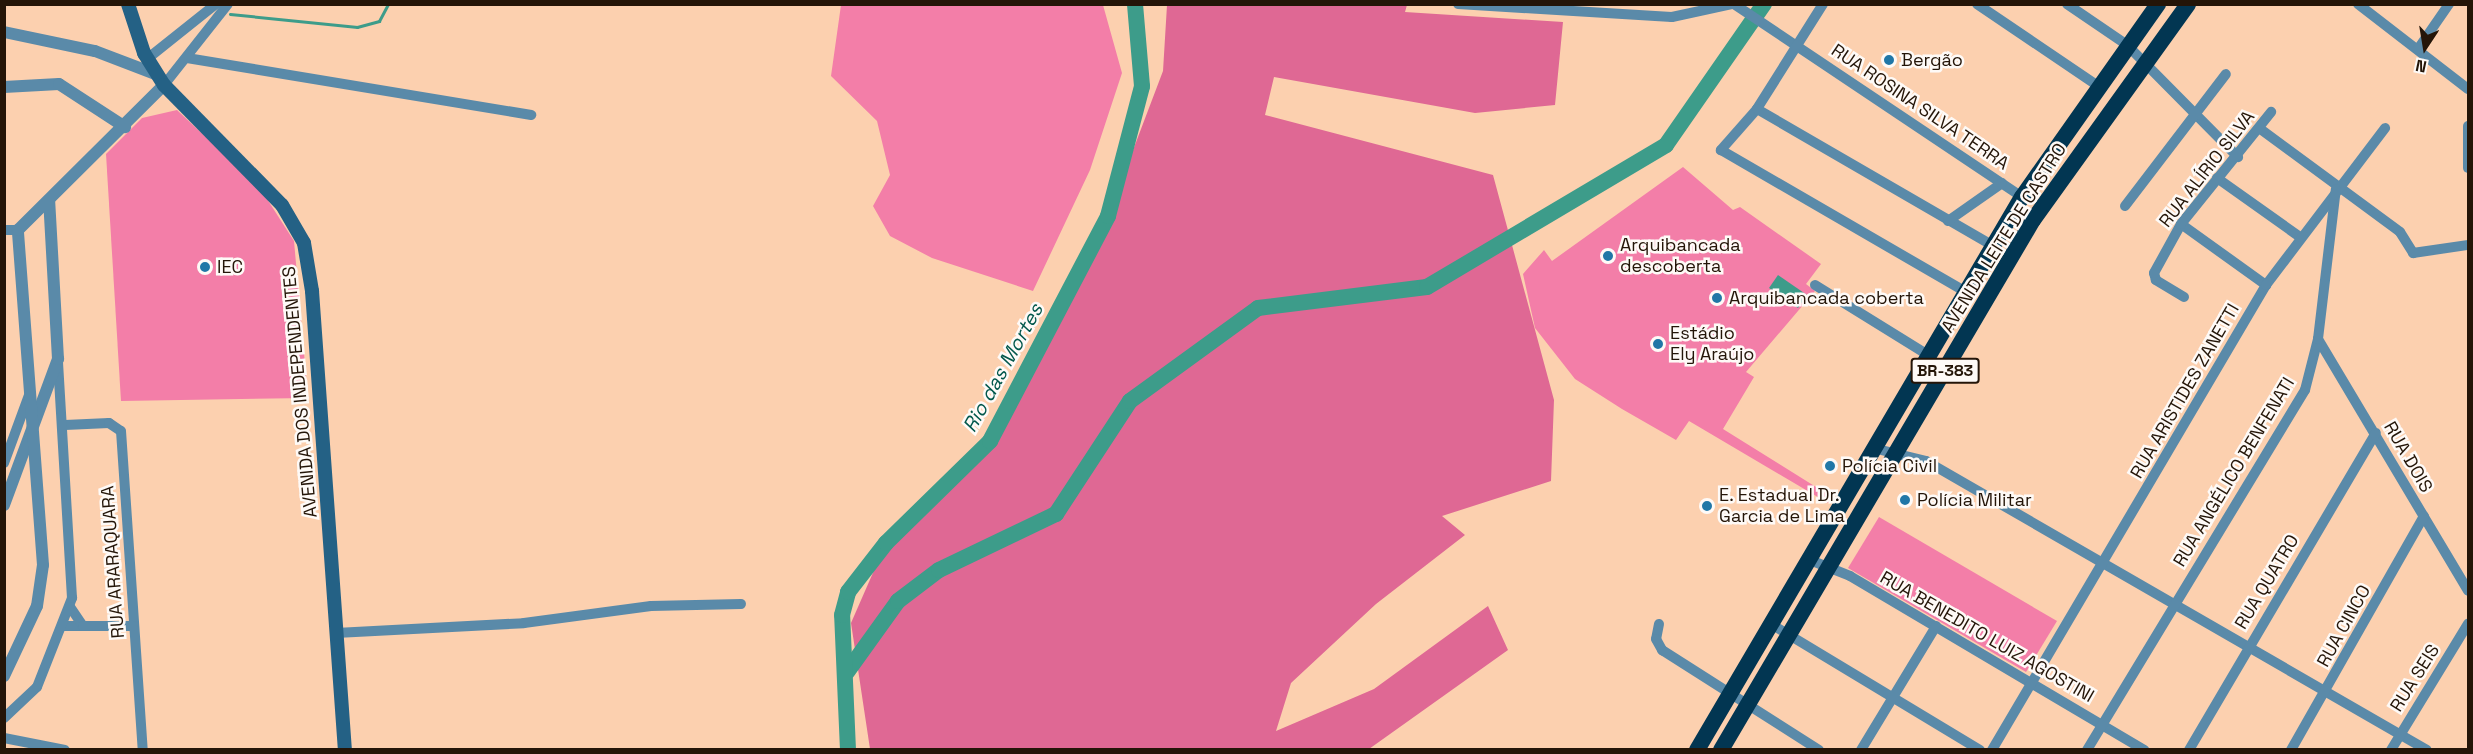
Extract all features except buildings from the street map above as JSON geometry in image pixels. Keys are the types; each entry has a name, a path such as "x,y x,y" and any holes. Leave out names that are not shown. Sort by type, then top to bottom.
{"highway":[{"name":"AVENIDA LEITE DE CASTRO","path":"1721,750 1788,635 1832,569 2033,220 2144,62 2188,4"},
{"name":"AVENIDA LEITE DE CASTRO","path":"1698,750 2022,197 2153,6"},
{"path":"2022,197 2033,220"}],"main road":[{"name":"AVENIDA DOS INDEPENDENTES","path":"128,4 147,59 161,80 282,205 304,243 312,291 345,750"}],"street":[{"path":"147,59 216,4"},
{"path":"4,230 18,230 125,127 161,80 187,58 228,4"},
{"path":"1458,4 1629,10 1682,17 1733,4"},
{"name":"RUA ROSINA SILVA TERRA","path":"1733,4 1788,37 2022,197"},
{"path":"1823,4 1757,109 1721,150 1966,292"},
{"path":"1977,4 2098,86"},
{"path":"2067,4 2127,45 2196,111 2238,157"},
{"path":"2418,49 2449,4"},
{"path":"2361,6 2469,88"},
{"path":"4,32 95,51 161,80"},
{"path":"187,58 531,115"},
{"path":"2125,206 2226,74"},
{"path":"4,87 59,84 125,127"},
{"path":"1757,109 1993,246"},
{"name":"RUA ALÍRIO SILVA","path":"2184,297 2154,277 2181,224 2217,178 2238,157 2271,112"},
{"path":"2469,126 2469,168"},
{"path":"2259,128 2400,231 2413,253 2469,245"},
{"name":"RUA ARISTIDES ZANETTI","path":"1992,750 2106,561 2266,285 2337,187 2385,128"},
{"path":"2217,178 2300,237"},
{"path":"1948,221 2002,183"},
{"name":"RUA ANGÉLICO BENFENATI","path":"2087,750 2298,403 2318,339 2337,187"},
{"path":"4,718 37,687 70,607 75,578 65,425 58,359 49,200"},
{"path":"2181,224 2266,285"},
{"path":"4,676 42,585 18,230"},
{"path":"1815,285 1928,355"},
{"name":"RUA DOIS","path":"2318,339 2467,586"},
{"path":"4,505 58,359"},
{"path":"4,463 29,394"},
{"name":"RUA ARARAQUARA","path":"65,425 109,423 121,431 142,750"},
{"name":"RUA QUATRO","path":"2189,750 2248,645 2376,433"},
{"path":"1873,448 1899,451 1926,460 2106,561 2427,750"},
{"name":"RUA CINCO","path":"2291,750 2424,516"},
{"name":"RUA BENEDITO LUIZ AGOSTINI","path":"1809,560 1832,569 1936,626 2144,750"},
{"path":"336,633 524,623 651,606 741,604"},
{"path":"70,607 83,626"},
{"path":"1659,624 1656,639 1662,650 1729,695 1819,750"},
{"path":"1771,624 1980,750"},
{"name":"RUA SEIS","path":"2391,750 2469,624"},
{"path":"62,626 133,626"},
{"path":"1861,750 1894,699 1936,626"},
{"path":"4,738 65,750"}],"shaded area":[{"path":"841,5 1103,5 1122,73 1090,170 1033,291 932,258 890,236 873,206 890,175 877,121 831,76"},
{"path":"1167,5 1407,5 1405,12 1563,22 1555,105 1475,113 1274,77 1265,115 1493,175 1554,400 1551,481 1442,516 1465,535 1376,604 1291,683 1276,731 1374,689 1488,606 1508,650 1369,749 870,749 851,623 886,543 990,441 1108,216 1163,71"},
{"name":"IEC","path":"177,110 260,188 294,241 308,398 121,401 106,154 142,118"},
{"name":"Estádio Ely Araújo","path":"1683,167 1733,210 1740,207 1821,264 1806,284 1815,291 1746,372 1754,377 1723,429 1832,497 1828,503 1689,421 1676,440 1622,409 1575,379 1535,328 1523,274 1544,250 1552,261"},
{"path":"1879,517 2057,621 2026,672 1848,568"}],"water":[{"path":"1778,275 1807,295 1798,308 1769,288"}],"waterway":[{"path":"230,14 357,27 379,21 388,4"},
{"name":"Rio das Mortes","path":"848,750 842,615 848,592 886,543 990,441 1108,216 1142,86 1135,4"},
{"path":"847,672 898,601 939,570 1056,514 1130,401 1258,308 1427,287 1666,145 1764,4"}],"place":[{"name":"Bergão","path":"1889,60"},
{"name":"Arquibancada descoberta","path":"1608,256"},
{"name":"IEC","path":"205,267"},
{"name":"Arquibancada coberta","path":"1717,298"},
{"name":"Estádio Ely Araújo","path":"1658,344"},
{"name":"Polícia Civil","path":"1830,466"},
{"name":"Polícia Militar","path":"1905,500"},
{"name":"E. Estadual Dr. Garcia de Lima","path":"1707,506"}]}
